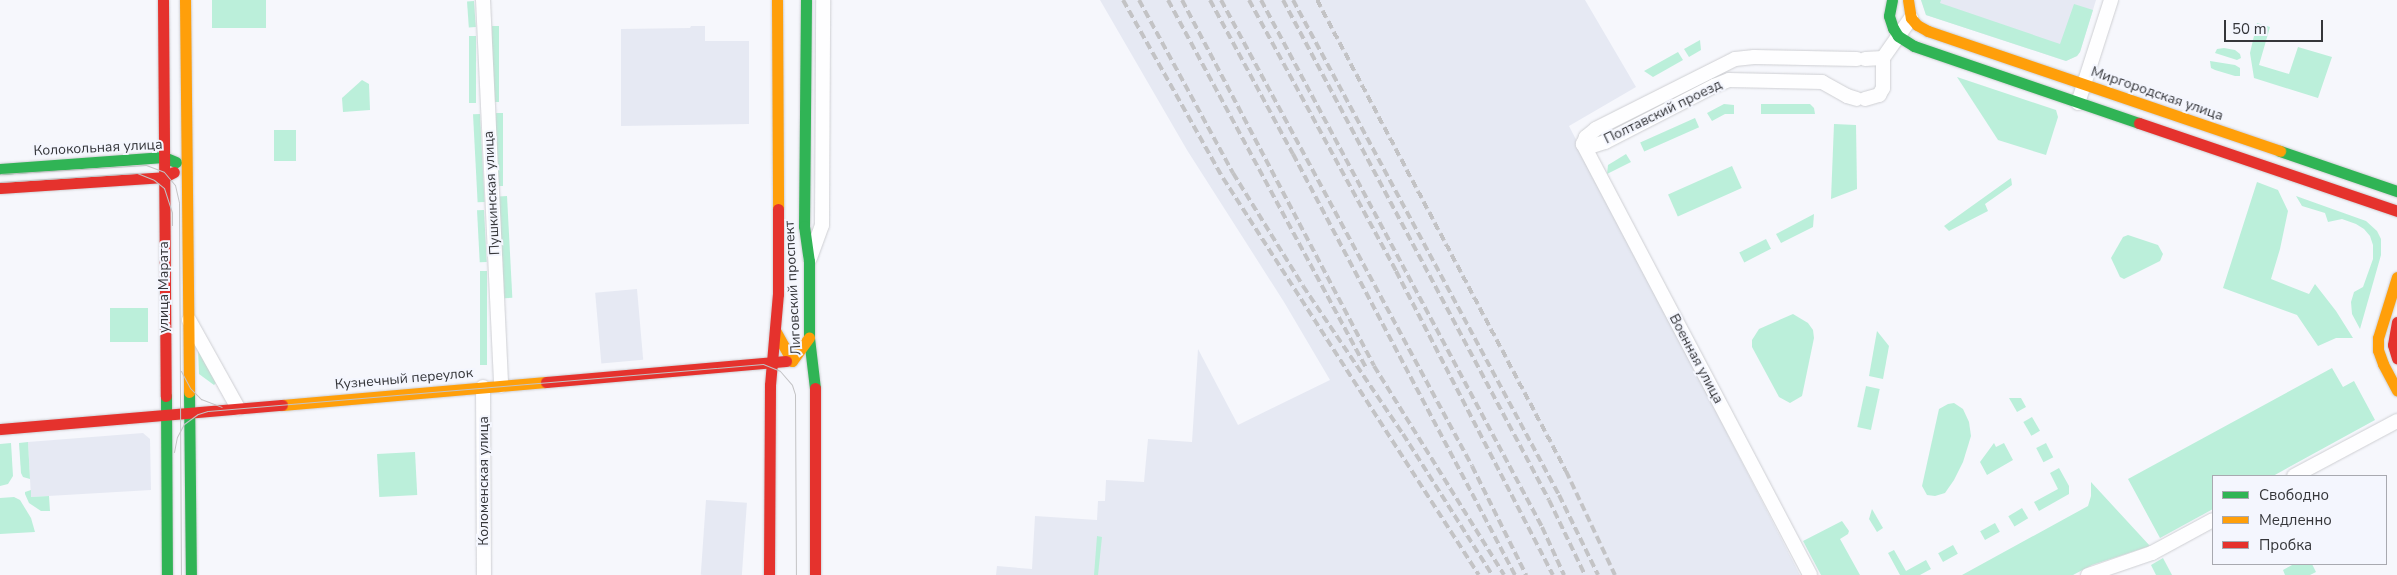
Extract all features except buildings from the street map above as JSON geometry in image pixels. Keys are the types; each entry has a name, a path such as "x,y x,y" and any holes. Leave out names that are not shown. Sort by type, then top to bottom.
{"street":[{"name":"улица Марата","path":"163,0 167,575"},
{"name":"улица Марата","path":"185,0 191,575"},
{"name":"Пушкинская улица","path":"483,0 502,386"},
{"name":"Лиговский проспект","path":"769,575 770,384 778,294 777,0"},
{"name":"Лиговский проспект","path":"806,0 804,226 809,261 809,338 815,390 815,575"},
{"path":"809,261 822,225 823,0"},
{"path":"1892,0 1889,16 1898,36 1921,48 2397,211"},
{"path":"1883,58 1911,18 1908,0"},
{"path":"2078,103 2111,0"},
{"name":"Миргородская улица","path":"1911,18 1917,25 1928,31 2397,191"},
{"name":"Полтавский проезд","path":"1754,57 1883,58 1883,88 1879,95 1861,99 1846,96 1822,82 1729,80 1605,142 1592,146 1583,144 1586,137 1596,129 1722,63 1734,59 1754,57"},
{"name":"Военная улица","path":"1583,144 1810,575"},
{"name":"Колокольная улица","path":"0,169 164,157 186,166"},
{"path":"0,188 164,177 186,166"},
{"path":"2397,277 2378,338 2378,350 2383,364 2397,390"},
{"name":"улица Марата","path":"189,320 238,408"},
{"path":"2397,322 2393,345 2397,358"},
{"path":"776,332 792,360 809,338"},
{"name":"Кузнечный переулок","path":"0,429 811,359"},
{"name":"Коломенская улица","path":"484,387 484,575"},
{"path":"2296,475 2397,421"},
{"path":"2088,575 2152,553 2212,521"}],"shaded area":[{"path":"1100,0 1585,0 1636,87 1569,126 1800,575 996,575 997,566 1032,569 1035,516 1097,520 1098,501 1105,501 1106,480 1144,482 1148,439 1192,442 1198,349 1238,425 1330,380 1284,302 1187,150"},
{"path":"1921,0 2096,0 2080,52 2077,56 2066,61 1926,15"},
{"path":"691,26 705,26 705,41 749,41 749,124 621,126 621,29 690,28"},
{"path":"637,289 643,360 601,363 595,293"},
{"path":"143,433 150,439 151,490 31,497 28,442"},
{"path":"706,500 747,503 742,575 701,575"}],"green space":[{"path":"212,0 266,0 266,28 212,28"},
{"path":"1921,0 1941,0 1940,3 2060,44 2074,4 2093,10 2080,52 2077,56 2066,61 1926,15"},
{"path":"467,1 474,1 476,27 469,27"},
{"path":"2257,23 2270,27 2259,65 2289,74 2298,47 2332,57 2318,98 2254,78 2250,53"},
{"path":"492,26 499,26 499,102 492,102"},
{"path":"469,36 476,36 476,103 469,103"},
{"path":"1700,40 1701,50 1689,57 1684,49"},
{"path":"2217,49 2235,50 2240,54 2241,58 2237,60 2215,53"},
{"path":"1678,52 1683,60 1653,77 1644,71"},
{"path":"2210,61 2235,65 2240,68 2240,76 2211,68"},
{"path":"1957,77 2056,110 2058,117 2046,155 1998,140"},
{"path":"362,80 369,84 370,110 343,112 342,98"},
{"path":"1724,104 1734,105 1734,114 1725,114 1712,121 1707,113"},
{"path":"1761,104 1810,104 1814,108 1815,114 1761,114"},
{"path":"496,113 503,113 503,186 496,186"},
{"path":"473,114 480,114 485,202 478,202"},
{"path":"1695,118 1699,127 1644,152 1640,142"},
{"path":"1834,124 1856,125 1857,189 1831,199"},
{"path":"274,130 296,130 296,161 274,161"},
{"path":"1626,154 1631,162 1607,174 1608,165"},
{"path":"1732,166 1742,188 1678,216 1668,194"},
{"path":"2011,178 2012,185 1985,204 1988,211 1949,231 1944,226"},
{"path":"2257,182 2278,190 2288,211 2271,279 2309,294 2315,284 2336,311 2353,338 2336,338 2318,346 2297,315 2223,288"},
{"path":"499,196 507,196 512,298 504,298"},
{"path":"2296,196 2366,221 2377,231 2381,239 2381,255 2360,329 2352,314 2351,302 2354,292 2363,287 2373,259 2373,245 2370,236 2356,224 2342,219 2328,222 2325,213 2302,206"},
{"path":"477,210 484,210 487,262 480,262"},
{"path":"1814,214 1813,227 1781,243 1776,234"},
{"path":"2128,235 2158,245 2163,254 2160,261 2124,279 2120,277 2111,258 2123,237"},
{"path":"1766,239 1771,249 1744,262 1739,253"},
{"path":"480,271 487,271 487,365 480,365"},
{"path":"110,308 148,308 148,342 110,342"},
{"path":"1793,314 1808,323 1813,330 1814,338 1802,396 1790,403 1779,397 1752,347 1752,340 1759,329"},
{"path":"1877,331 1889,346 1883,379 1869,376"},
{"path":"198,348 216,383 214,385 199,374"},
{"path":"2332,368 2343,387 2354,381 2375,420 2275,475 2212,475 2212,510 2160,538 2128,479"},
{"path":"1866,386 1880,389 1871,430 1857,427"},
{"path":"2009,398 2021,398 2026,407 2017,412"},
{"path":"1954,403 1963,409 1969,422 1971,436 1963,462 1945,493 1935,496 1927,495 1922,486 1939,409"},
{"path":"2032,417 2040,431 2031,436 2023,422"},
{"path":"28,442 30,479 23,477 21,473 19,443"},
{"path":"11,443 13,476 8,484 0,486 0,444"},
{"path":"1994,443 1996,447 2004,443 2013,460 1987,475 1980,462"},
{"path":"2046,443 2053,457 2043,462 2036,448"},
{"path":"415,452 417,495 379,497 377,454"},
{"path":"2059,468 2069,486 2069,494 2039,511 2034,502 2058,489 2050,473"},
{"path":"2091,482 2150,546 2092,565 2073,575 1962,575 2088,506 2091,496"},
{"path":"31,490 31,497 49,496 50,511 41,511 29,503 25,492"},
{"path":"14,497 20,500 31,518 35,532 0,534 0,498"},
{"path":"2022,508 2028,518 2014,527 2008,516"},
{"path":"1872,509 1883,528 1877,532 1869,519"},
{"path":"1842,521 1849,531 1848,534 1840,539 1860,575 1821,575 1803,541"},
{"path":"1995,523 2000,532 1985,540 1980,531"},
{"path":"1097,536 1102,537 1098,575 1094,575"},
{"path":"1953,545 1958,554 1943,562 1938,553"},
{"path":"1894,550 1906,571 1926,560 1931,569 1920,575 1900,575 1888,553"},
{"path":"2163,558 2172,575 2156,575 2151,565"},
{"path":"2292,565 2312,565 2316,572 2310,575 2285,575 2283,570"}],"tram line":[{"path":"0,174 146,165 164,172 175,185 179,203 181,575"},
{"path":"0,182 137,173 154,180 164,188 172,212 172,225"},
{"path":"174,452 177,437 184,424 198,414 208,411 763,364 780,371 792,385 795,394 796,575"},
{"path":"181,371 190,388 201,399 222,407"}],"railway":[{"path":"1123,0 1223,178 1479,575"},
{"path":"1139,0 1233,173 1303,286 1403,434 1492,575"},
{"path":"1168,0 1367,370"},
{"path":"1182,0 1374,366 1504,575"},
{"path":"1210,0 1515,575"},
{"path":"1221,0 1472,466 1526,575"},
{"path":"1249,0 1396,271 1553,575"},
{"path":"1261,0 1542,527 1564,575"},
{"path":"1283,0 1549,500 1585,575"},
{"path":"1293,0 1559,495 1598,575"},
{"path":"1317,0 1566,471 1615,575"}],"traffic: fast":[{"path":"806,0 804,226 809,261 809,338 815,388"},
{"path":"1892,0 1889,16 1893,28 1898,36 1914,46 2139,123"},
{"path":"2280,151 2397,191"},
{"path":"0,169 164,157 176,162"},
{"path":"189,392 191,575"},
{"path":"166,396 167,575"}],"traffic: slow":[{"path":"185,0 189,392"},
{"path":"777,0 778,209"},
{"path":"1908,0 1911,18 1917,25 1928,31 2280,151"},
{"path":"2397,277 2378,338 2378,350 2383,364 2397,390"},
{"path":"776,332 792,361 809,338"},
{"path":"282,405 546,382"}],"traffic: jam":[{"path":"163,0 166,396"},
{"path":"2139,123 2397,211"},
{"path":"0,188 164,177 174,172"},
{"path":"769,575 770,385 778,294 778,209"},
{"path":"2397,322 2393,345 2397,358"},
{"path":"546,382 786,361"},
{"path":"815,388 815,575"},
{"path":"0,429 282,405"}]}
